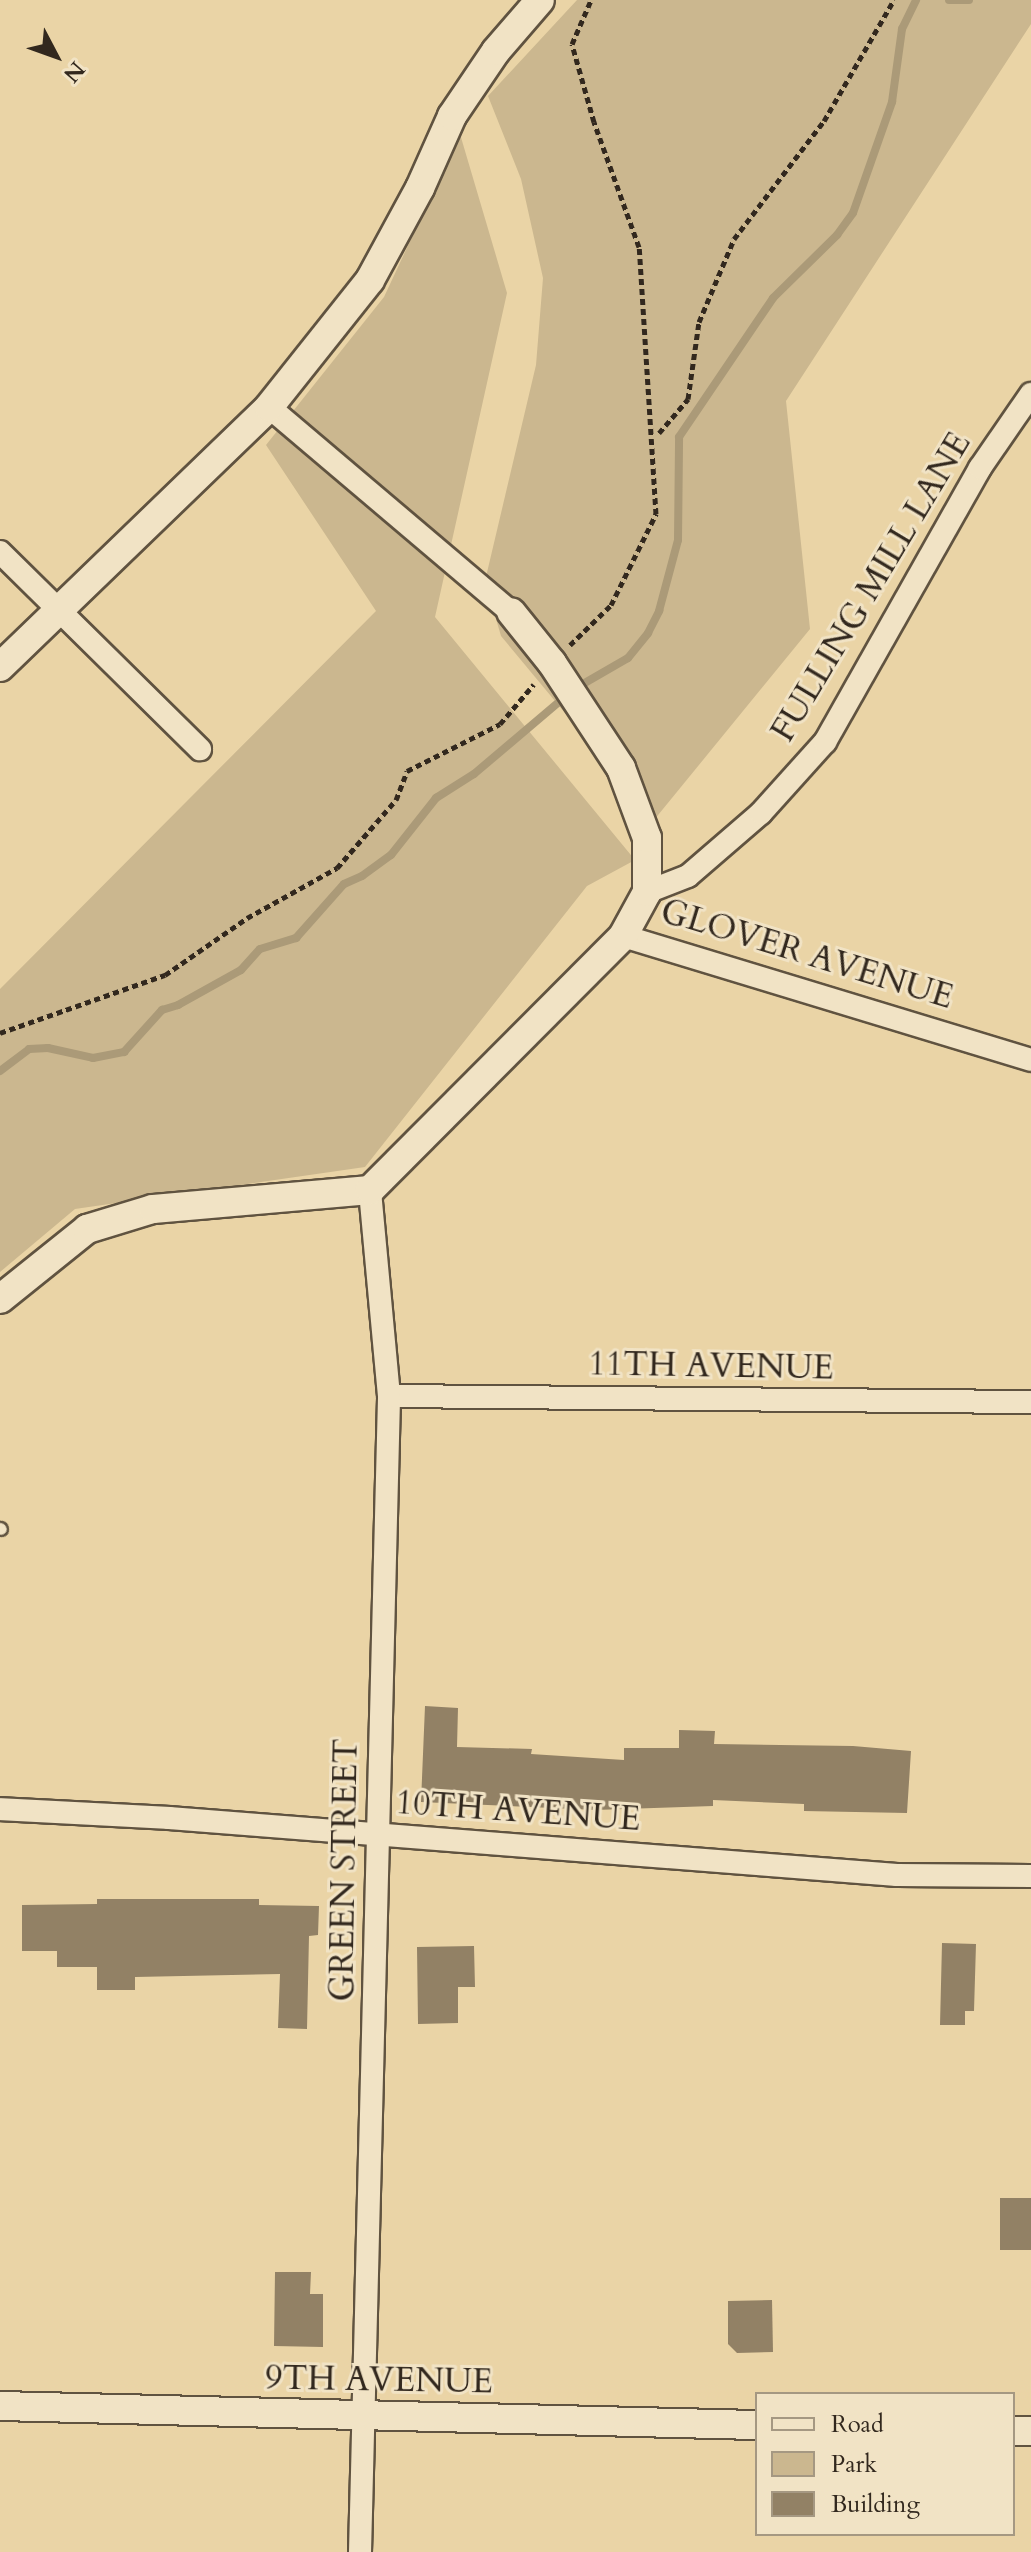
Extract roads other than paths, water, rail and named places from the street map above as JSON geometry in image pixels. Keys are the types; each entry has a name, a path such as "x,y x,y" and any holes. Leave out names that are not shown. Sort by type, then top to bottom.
{"street":[{"path":"0,667 269,407 370,280 420,188 452,116 496,51 540,0"},
{"name":"FULLING MILL LANE","path":"647,892 688,876 761,813 825,742 980,468 1031,394"},
{"name":"GLOVER AVENUE","path":"269,407 511,612 560,676 621,768 647,838 647,892 623,936 1031,1060"},
{"path":"0,552 200,749"},
{"path":"0,1299 87,1229 153,1209 370,1190 623,936"},
{"name":"GREEN STREET","path":"360,2552 389,1396 370,1190"},
{"name":"11TH AVENUE","path":"389,1396 1031,1402"},
{"name":"10TH AVENUE","path":"0,1809 897,1875 1031,1876"},
{"name":"9TH AVENUE","path":"0,2406 755,2425"}],"waterway":[{"path":"576,688 628,658 648,633 659,611 678,540 679,437 773,298 837,235 853,213 892,102 902,29 916,0"},
{"path":"949,0 969,0"},
{"path":"0,1071 29,1049 48,1048 93,1058 124,1052 162,1010 178,1005 241,970 260,949 296,938 344,884 362,876 391,855 436,798 474,774 566,696"}]}
